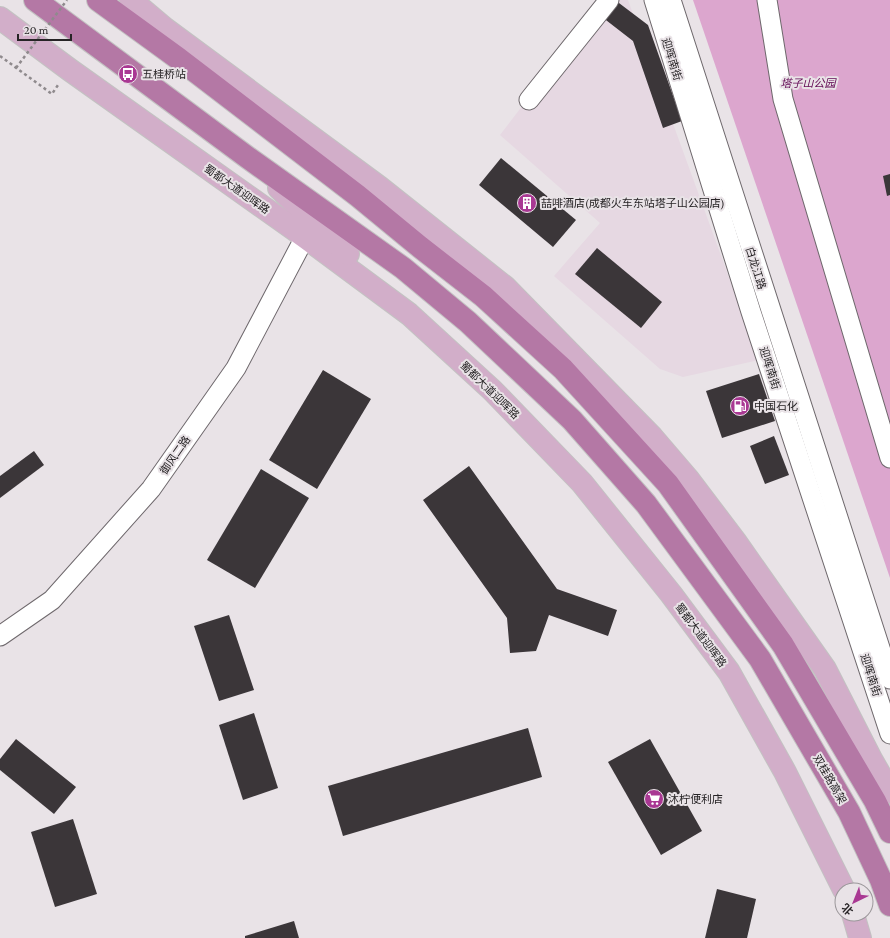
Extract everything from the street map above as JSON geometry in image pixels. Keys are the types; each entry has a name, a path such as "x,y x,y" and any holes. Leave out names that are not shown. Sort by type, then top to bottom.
{"highway":[{"path":"35,0 247,157"},
{"path":"98,0 179,59 358,196 483,296 563,369 661,476 783,645 875,801 890,832"},
{"name":"双桂路高架","path":"247,157 403,268 468,322 572,420 646,504 760,659 849,812 890,905"}],"main road":[{"path":"131,0 164,28 379,187 505,287 652,437 688,479 735,542 825,669 871,759 890,792"},
{"name":"蜀都大道迎晖路","path":"0,18 305,237 409,314 492,390 582,483 671,594 729,672 785,772 840,882"},
{"path":"179,59 323,147"},
{"path":"247,157 409,314"},
{"path":"606,390 661,476"},
{"path":"855,922 860,938"}],"street":[{"path":"529,100 609,0"},
{"name":"迎晖南街","path":"654,0 751,312 890,734"},
{"name":"白龙江路","path":"671,0 890,679"},
{"path":"767,0 783,100 890,458"},
{"name":"御风二路","path":"0,636 52,600 150,489 236,368 305,237"}],"path":[{"path":"16,68 67,0"},
{"path":"0,56 52,94"}],"shaded area":[{"path":"604,0 628,0 759,360 683,377 660,369 554,276 600,223 500,135"}],"green space":[{"name":"塔子山公园","path":"693,0 890,0 890,578"}],"building":[{"path":"615,0 648,25 682,121 663,128 633,41 602,17"},
{"name":"喆啡酒店(成都火车东站塔子山公园店)","path":"501,158 576,220 553,247 479,185"},
{"path":"890,174 890,195 887,196 883,176"},
{"path":"597,248 662,302 641,328 575,274"},
{"path":"323,370 371,399 317,489 269,460"},
{"name":"中国石化","path":"759,374 775,421 722,438 706,391"},
{"path":"774,436 789,475 765,484 750,446"},
{"path":"34,451 44,465 0,498 0,476"},
{"path":"469,466 557,589 617,610 608,636 549,615 536,651 510,653 507,618 423,500"},
{"path":"261,469 309,498 255,588 207,560"},
{"path":"229,615 254,690 219,701 194,626"},
{"path":"254,713 278,788 243,800 219,725"},
{"path":"528,728 542,777 343,836 328,786"},
{"path":"16,739 76,787 54,814 0,770 0,759"},
{"path":"650,739 702,831 661,855 608,762"},
{"path":"73,819 97,894 55,907 31,832"},
{"path":"717,889 756,899 747,938 705,938"},
{"path":"294,921 299,938 245,938 245,936"}],"place":[{"name":"五桂桥站","path":"128,74"},
{"name":"喆啡酒店(成都火车东站塔子山公园店)","path":"527,203"},
{"name":"中国石化","path":"740,406"},
{"name":"沐柠便利店","path":"654,799"}]}
